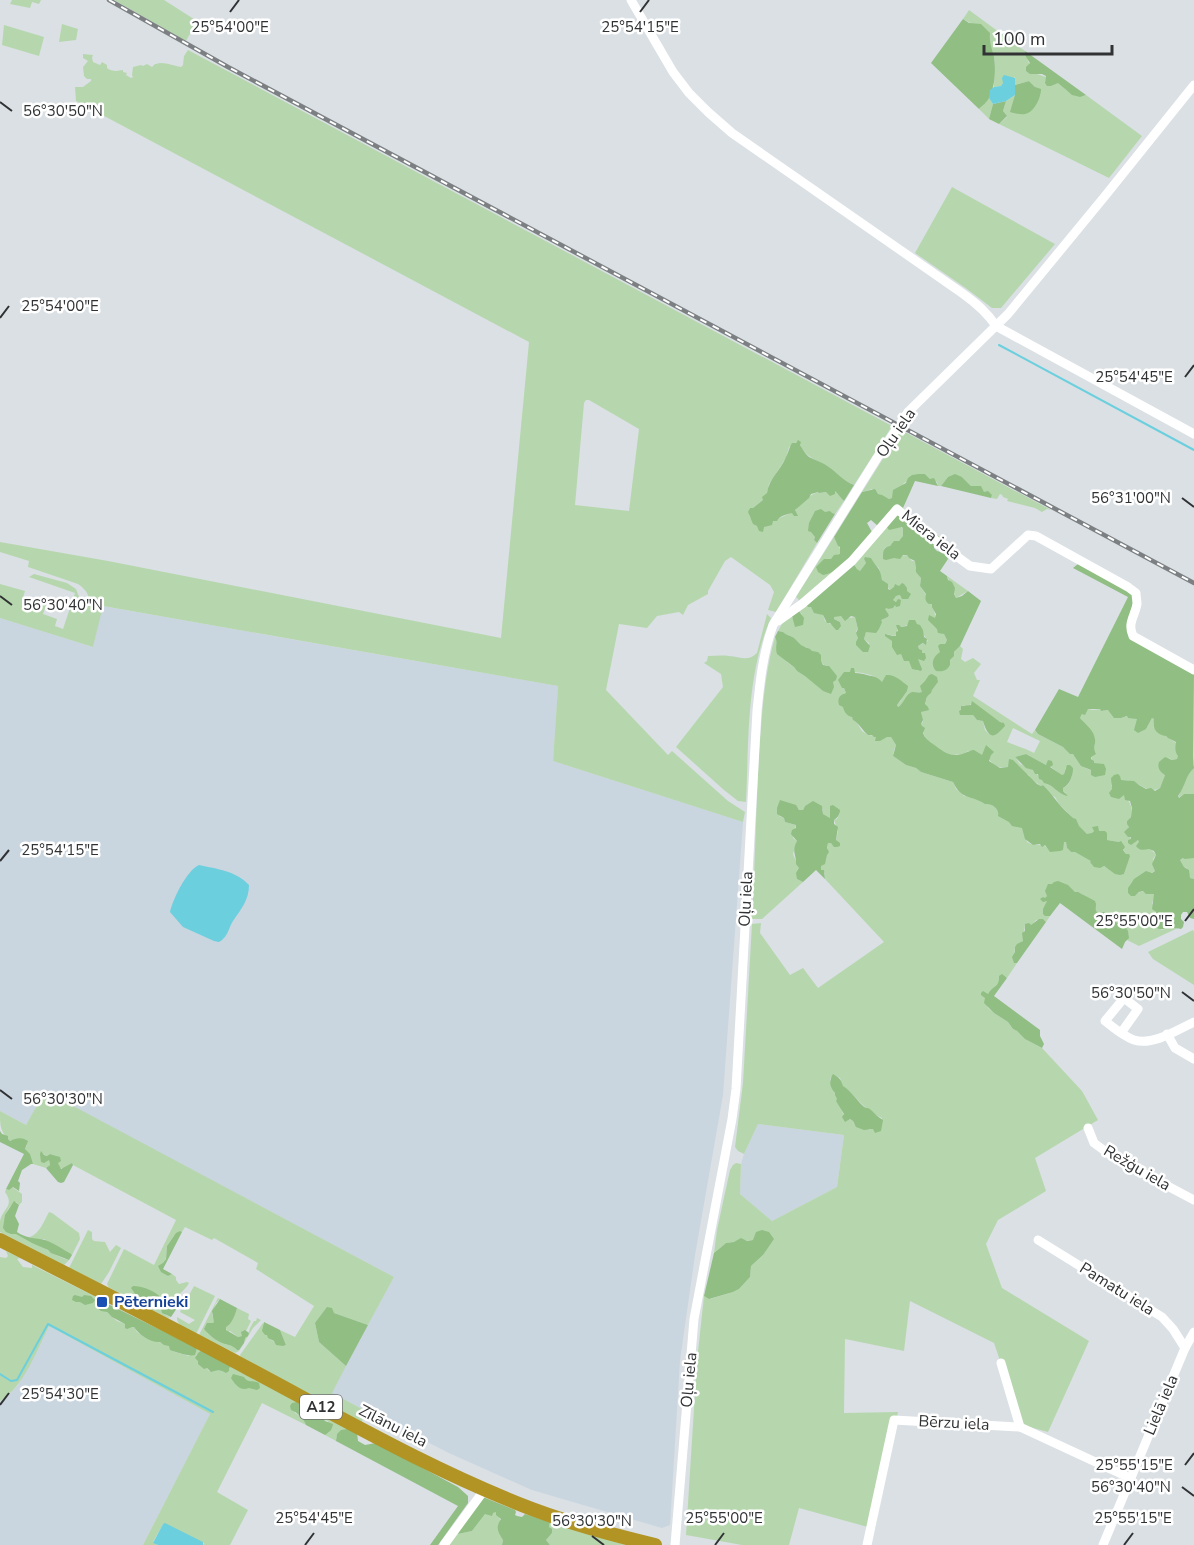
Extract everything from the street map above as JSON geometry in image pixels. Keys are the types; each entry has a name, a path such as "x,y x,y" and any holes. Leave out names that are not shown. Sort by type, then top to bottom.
{"highway":[{"name":"Zīlānu iela","path":"0,1240 439,1468 532,1509 566,1521 655,1545"}],"street":[{"path":"631,0 673,72 689,93 732,133 980,306 996,326 1194,434"},
{"name":"Oļu iela","path":"675,1545 694,1319 736,1089 757,711 761,671 773,625 902,420 942,377 996,326 1048,266 1194,85"},
{"name":"Miera iela","path":"773,625 852,561 897,509 970,566 991,569 1028,535 1074,557 1136,593 1137,603 1130,630 1133,636 1194,670"},
{"path":"1121,1033 1131,1039 1152,1040 1194,1022"},
{"path":"1167,1034 1175,1048 1194,1059"},
{"name":"Režģu iela","path":"1088,1128 1094,1143 1113,1157 1194,1200"},
{"name":"Pamatu iela","path":"1038,1240 1162,1317 1185,1348"},
{"name":"Lielā iela","path":"1103,1545 1185,1348 1194,1332"},
{"path":"1000,1363 1020,1427"},
{"name":"Bērzu iela","path":"867,1545 894,1420 1020,1427 1130,1478"},
{"path":"444,1545 485,1489"}],"shaded area":[{"path":"102,606 558,686 553,761 743,822 723,1095 695,1255 680,1360 670,1525 662,1528 532,1490 449,1453 331,1393 394,1277 45,1092 26,1125 0,1111 0,618 93,647"},
{"path":"758,1124 844,1135 837,1187 772,1221 740,1194 741,1164"},
{"path":"49,1326 210,1414 143,1545 0,1545 0,1401 18,1385"}],"green space":[{"path":"12,0 41,0 39,4 32,2 30,8 10,4"},
{"path":"114,0 164,0 197,21 186,41"},
{"path":"969,10 1025,51 1034,73 1046,77 1045,83 1051,86 1058,82 1074,95 1086,95 1142,136 1109,178 999,124 1007,117 1003,111 1006,101 1035,87 1029,81 1015,85 1015,77 1001,86 994,87 995,61 989,33 963,19"},
{"path":"963,19 969,23 981,24 990,33 995,62 994,84 989,98 979,109 931,63"},
{"path":"62,24 78,29 76,40 59,42"},
{"path":"4,25 44,37 39,56 2,45"},
{"path":"188,50 892,426 854,485 826,465 813,459 803,450 798,441 789,447 786,458 769,484 763,500 750,508 750,517 764,527 795,511 805,500 819,492 835,491 844,501 835,514 824,512 813,518 811,528 817,543 776,612 768,610 774,592 770,585 731,557 725,561 708,594 688,605 683,615 679,612 657,616 647,628 619,624 606,690 668,755 672,751 728,801 745,812 743,822 553,761 558,686 103,606 93,647 0,618 0,584 25,591 22,601 30,604 31,600 46,605 43,614 57,619 55,626 63,629 75,593 29,577 34,574 67,583 76,589 79,597 74,608 82,614 89,598 86,591 78,584 28,567 29,561 0,552 0,542 501,638 529,342 76,101 75,87 83,87 91,81 84,76 83,67 88,61 83,58 83,54 93,55 93,62 100,65 102,62 111,70 123,70 131,78 133,67 147,64 152,67 162,63 181,67","holes":["589,400 639,429 629,511 575,505 584,403"]},
{"path":"1025,51 1086,95 1080,97 1072,95 1058,83 1047,86 1046,76 1030,74 1026,71 1030,63"},
{"path":"1029,81 1041,89 1037,104 1029,113 1010,112 1015,95 1015,85"},
{"path":"989,98 993,104 989,119 979,109"},
{"path":"1006,101 1003,111 1007,116 999,124 989,119 993,104"},
{"path":"952,187 1055,244 1001,308 992,308 915,253"},
{"path":"901,430 1051,510 1047,509 1042,512 1007,501 1008,499 1000,494 997,499 991,498 992,495 977,486 971,486 962,477 948,477 941,486 938,486 937,482 925,474 904,483 889,499 872,489 862,492"},
{"path":"798,440 809,457 830,467 854,485 844,501 835,491 835,494 830,496 826,492 811,494 795,510 798,516 792,513 783,516 773,521 772,525 764,527 763,532 759,531 748,512 750,508 763,500 762,497 767,493 792,443"},
{"path":"925,474 930,479 934,478 938,486 915,481 903,508 943,540 940,540 899,507 878,526 871,520 867,523 872,532 844,564 830,573 823,575 818,572 816,567 824,559 831,559 834,555 840,554 840,547 834,537 862,492 875,489 878,494 889,499 892,498 893,490 906,483 912,475"},
{"path":"955,474 971,486 981,486 984,492 988,491 992,495 991,498 941,486 948,477"},
{"path":"821,509 835,514 817,543 814,540 815,537 808,531 815,511"},
{"path":"899,515 934,543 937,551 946,555 948,559 940,571 952,582 956,598 968,591 981,601 960,646 950,660 950,665 944,671 936,671 933,663 934,658 940,652 938,646 945,644 947,640 944,634 938,633 928,620 929,615 935,618 936,614 932,604 925,599 926,594 920,586 921,578 916,572 915,561 907,555 903,555 900,559 883,559 885,549 903,536 902,527 889,530 886,526"},
{"path":"886,526 901,527 903,529 902,538 884,549 889,558 907,555 915,561 915,568 921,578 920,586 934,609 933,625 944,634 947,640 940,652 936,671 945,670 950,665 951,657 960,646 963,649 961,659 965,662 973,658 981,664 974,673 977,680 980,680 973,696 1032,734 1035,730 1038,734 1063,747 1092,773 1094,763 1091,757 1095,738 1080,718 1082,714 1088,709 1109,710 1121,718 1138,719 1136,724 1146,729 1152,718 1155,719 1154,728 1176,743 1179,756 1172,760 1169,758 1160,788 1150,790 1125,780 1112,782 1111,786 1121,796 1124,795 1132,810 1131,817 1127,821 1131,839 1138,840 1156,855 1153,859 1155,871 1134,881 1128,893 1132,896 1144,891 1154,894 1152,903 1161,930 1178,928 1139,946 1127,940 1128,932 1120,922 1115,922 1113,916 1096,912 1086,897 1069,887 1053,885 1046,889 1045,916 1050,916 1046,922 1043,919 1036,920 1031,926 1025,925 1023,941 1015,947 1014,963 1017,963 1007,978 997,984 985,998 988,1008 1008,1022 1027,1040 1042,1048 1082,1091 1098,1120 1035,1158 1046,1191 998,1220 986,1244 1002,1288 1089,1341 1048,1432 1022,1425 994,1343 910,1301 904,1351 845,1339 844,1413 898,1412 875,1529 799,1508 789,1545 742,1545 686,1535 697,1361 704,1296 710,1299 739,1289 750,1277 751,1266 763,1255 753,1240 726,1243 714,1253 730,1170 736,1163 741,1164 740,1194 772,1221 837,1187 844,1135 758,1124 744,1154 735,1147 743,1083 752,924 761,923 760,933 790,975 803,968 818,988 884,942 825,879 825,873 821,870 821,865 826,860 828,842 838,842 836,841 838,831 834,820 840,813 831,814 830,818 823,814 823,809 809,804 803,810 798,808 779,816 784,818 785,822 796,825 793,838 797,841 793,854 799,868 797,879 803,882 762,919 752,919 759,754 764,695 775,637 787,662 797,671 823,691 833,682 835,674 827,665 824,665 811,651 802,647 791,636 778,631 783,622 792,616 792,618 802,617 799,611 806,604 823,615 825,621 832,625 841,626 840,622 834,619 837,615 855,617 858,629 856,631 857,646 868,648 869,643 864,639 866,632 879,629 880,620 888,617 884,609 889,609 897,601 894,602 893,599 900,595 900,586 890,590 882,580 879,568 867,557 860,571 853,563","holes":["916,623 923,630 928,641 918,646 922,650 920,659 917,661 921,668 918,671 894,649 892,641 886,634 895,636 897,628","847,672 856,672 870,675 882,682 900,681 904,683 901,700 897,707 904,703 909,693 922,692 938,682 927,696 924,710 921,712 923,722 921,724 925,738 943,753 952,755 964,754 968,751 983,755 984,751 996,766 1004,768 1009,765 1018,765 1030,778 1041,786 1043,785 1087,834 1092,834 1094,831 1105,831 1107,840 1119,842 1126,854 1127,864 1124,874 1071,852 1064,841 1062,846 1050,851 1044,845 1033,845 1027,842 1023,828 1005,819 997,808 978,798 964,796 956,789 953,782 906,765 893,756 896,745 891,737 868,735 862,731 843,707 846,693 840,678","972,704 1002,722 1000,730 989,734 985,730 983,721 977,720 973,715 965,715 961,710 963,705","1013,728 1040,741 1034,753 1007,742","1026,754 1047,764 1061,776 1066,767 1072,774 1067,786 1063,788 1066,793 1060,793 1033,770 1020,764 1015,757","834,1075 840,1078 844,1087 861,1104 882,1118 882,1123 870,1130 854,1124 844,1116 830,1081"]},
{"path":"834,537 841,551 837,554 835,571 800,601 796,597"},
{"path":"865,557 871,558 882,580 888,584 888,589 890,590 895,584 899,586 902,583 911,594 908,599 902,599 900,595 896,596 893,600 896,602 898,599 901,600 900,606 895,605 893,608 885,609 889,615 881,620 876,633 866,632 864,639 870,646 868,652 863,652 856,645 858,629 855,617 851,616 845,621 841,616 834,617 841,626 836,630 830,623 827,623 823,615 814,613 806,604 853,563 860,571 866,563"},
{"path":"1078,564 1125,588 1133,595 1127,627 1194,673 1194,768 1178,796 1179,798 1184,794 1194,794 1194,858 1180,860 1189,870 1190,878 1194,879 1194,919 1190,918 1187,912 1183,912 1181,919 1184,922 1181,929 1154,927 1157,918 1156,912 1152,909 1154,894 1146,894 1143,891 1131,896 1128,893 1128,888 1134,879 1146,871 1152,873 1155,871 1152,864 1156,855 1149,849 1137,848 1138,840 1131,845 1128,843 1131,837 1124,832 1129,827 1127,821 1131,817 1130,801 1125,800 1124,795 1119,799 1111,797 1109,793 1112,789 1111,778 1118,774 1121,780 1134,781 1146,789 1151,788 1155,791 1160,788 1165,775 1159,770 1159,762 1165,757 1172,760 1177,759 1176,742 1157,733 1152,718 1146,729 1138,733 1134,730 1137,719 1127,716 1114,718 1108,710 1088,709 1080,718 1094,736 1096,754 1091,759 1094,763 1104,764 1106,769 1105,775 1095,777 1091,775 1091,770 1081,766 1073,754 1035,730 1059,689 1078,697 1128,597 1073,568"},
{"path":"947,576 968,591 956,598"},
{"path":"799,611 804,618 803,625 795,627 792,616"},
{"path":"767,614 771,618 757,662 750,708 746,802 738,801 676,747 723,687 721,674 704,663 708,656 744,658 754,656 757,653"},
{"path":"909,620 915,620 920,625 927,639 926,645 923,643 918,646 922,653 925,653 926,658 924,661 918,659 921,671 912,669 909,661 904,661 901,654 897,655 892,647 892,641 885,636 885,634 896,636 898,631 896,625 907,626"},
{"path":"778,631 821,655 823,665 829,666 837,676 833,682 834,687 831,694 823,691 777,654 775,637"},
{"path":"851,668 854,668 855,673 875,677 882,682 886,675 889,675 906,684 907,691 897,705 898,707 911,692 922,692 920,686 929,675 937,677 938,682 927,697 925,704 929,710 921,712 923,720 921,724 925,728 923,733 926,738 951,755 960,755 974,750 982,755 986,745 994,752 989,761 1000,768 1008,767 1009,759 1013,760 1037,784 1043,785 1062,808 1076,819 1087,834 1094,831 1092,827 1098,826 1099,831 1107,833 1107,840 1121,841 1125,847 1123,850 1130,856 1124,874 1115,874 1104,866 1094,867 1091,861 1071,852 1066,842 1064,842 1063,850 1050,852 1045,845 1042,847 1040,844 1033,845 1025,839 1022,828 1012,826 998,816 997,809 993,806 963,795 953,782 921,772 893,756 896,745 891,737 875,741 876,737 868,735 839,705 838,700 846,693 838,680 844,672 850,672"},
{"path":"972,701 1005,726 992,735 983,721 977,720 973,715 960,715 961,706 971,705"},
{"path":"1026,754 1046,765 1048,760 1052,761 1053,765 1050,767 1062,775 1067,765 1073,768 1068,785 1063,788 1068,796 1044,783 1039,779 1038,774 1026,768 1015,757"},
{"path":"1194,757 1194,794 1184,794 1178,798 1191,767"},
{"path":"780,800 796,805 799,810 803,810 813,801 822,806 823,814 830,818 830,806 833,805 840,810 834,824 838,827 836,840 840,846 834,847 828,843 829,852 825,864 821,866 825,879 816,870 803,882 797,879 796,873 799,868 794,851 797,841 791,834 796,825 785,822 784,818 777,814"},
{"path":"1194,858 1194,879 1190,878 1187,868 1180,860"},
{"path":"1058,881 1095,901 1098,913 1110,912 1115,922 1124,924 1129,938 1122,949 1060,903 1050,916 1043,914 1047,901 1043,902 1040,899 1047,896 1045,891 1048,884"},
{"path":"1039,919 1046,922 1017,963 1014,963 1012,957 1017,944 1023,941 1022,933 1025,931 1025,924 1031,925"},
{"path":"1193,930 1194,985 1153,959 1148,952"},
{"path":"1002,974 1007,978 994,996 1040,1030 1044,1044 1042,1048 1025,1039 984,1003 985,998 981,993 983,991 988,994"},
{"path":"833,1074 862,1105 883,1120 881,1131 875,1133 873,1129 864,1130 856,1127 850,1119 845,1122 842,1117 844,1114 831,1086 830,1081"},
{"path":"45,1091 394,1277 368,1325 334,1313 315,1323 319,1342 346,1366 332,1393 364,1410 362,1422 241,1357 240,1355 263,1323 265,1335 267,1334 271,1340 283,1346 286,1345 280,1330 295,1337 314,1306 256,1269 258,1263 214,1238 212,1240 185,1227 167,1246 166,1258 160,1269 168,1276 172,1274 176,1277 179,1284 189,1283 176,1303 161,1299 144,1289 132,1287 143,1300 159,1304 163,1312 171,1317 168,1318 146,1307 147,1305 109,1288 107,1284 124,1249 154,1265 176,1220 72,1163 65,1168 59,1168 57,1156 50,1154 47,1156 40,1152 49,1160 50,1165 46,1168 33,1164 25,1149 27,1145 10,1141 2,1131 0,1111 26,1125"},
{"path":"0,1131 8,1136 10,1141 19,1138 28,1141 25,1149 30,1154 33,1164 22,1170 18,1181 19,1191 13,1187 6,1189 24,1154 0,1142"},
{"path":"41,1151 47,1156 50,1154 60,1157 61,1161 58,1163 61,1169 72,1163 64,1182 58,1182 46,1168 50,1165 49,1160 41,1162"},
{"path":"12,1187 22,1194 22,1202 19,1205 16,1202 10,1206 4,1223 29,1240 69,1260 64,1265 0,1232 1,1217 9,1204 5,1192 6,1189 9,1190"},
{"path":"14,1201 19,1205 15,1216 19,1224 17,1232 23,1236 54,1244 72,1255 69,1260 16,1234 6,1232 3,1228 5,1215"},
{"path":"49,1212 79,1233 80,1239 72,1255 44,1239 38,1240 30,1237 39,1230"},
{"path":"88,1230 92,1232 94,1241 105,1242 110,1252 116,1245 121,1248 101,1284 69,1268"},
{"path":"762,1230 769,1232 774,1239 763,1255 751,1266 750,1277 733,1292 709,1299 704,1296 714,1253 726,1243 741,1238 747,1241 753,1240 756,1232"},
{"path":"180,1231 182,1232 163,1269 172,1274 168,1276 161,1272 158,1266 166,1259 167,1246"},
{"path":"6,1251 20,1258 17,1259 23,1267 32,1268 32,1265 98,1298 97,1301 101,1303 97,1304 117,1321 134,1327 145,1337 170,1346 175,1352 189,1356 197,1348 202,1350 196,1355 209,1371 232,1366 297,1402 295,1413 306,1425 262,1403 217,1492 248,1510 230,1545 203,1545 204,1543 163,1524 153,1542 158,1545 143,1545 210,1414 49,1326 22,1378 16,1387 0,1401 0,1257 8,1256"},
{"path":"133,1286 150,1290 163,1300 173,1301 179,1305 171,1317 162,1313 158,1307 159,1304 151,1304 136,1295 131,1288"},
{"path":"194,1286 215,1296 196,1334 177,1320 177,1317 189,1324 195,1320 180,1312"},
{"path":"75,1295 91,1296 95,1300 85,1305 72,1300"},
{"path":"218,1298 220,1299 212,1314 215,1322 207,1333 219,1341 233,1345 237,1350 248,1335 254,1321 257,1318 261,1320 253,1328 239,1351 235,1353 199,1335"},
{"path":"220,1299 237,1308 226,1330 238,1337 242,1336 241,1332 245,1330 249,1333 239,1350 218,1341 204,1329 207,1323 214,1322 212,1311"},
{"path":"101,1303 105,1305 106,1303 197,1348 195,1355 170,1350 169,1346 146,1338 134,1327 125,1328 125,1324 96,1307"},
{"path":"327,1307 332,1308 334,1313 368,1325 346,1366 319,1342 315,1323"},
{"path":"237,1308 249,1314 248,1319 251,1321 246,1331 242,1331 242,1336 238,1337 228,1332 225,1327 231,1322"},
{"path":"264,1322 280,1330 286,1345 276,1345 265,1335 262,1331"},
{"path":"202,1350 232,1366 229,1371 226,1373 219,1370 211,1372 207,1368 204,1369 195,1358"},
{"path":"233,1374 259,1383 260,1388 257,1390 240,1388 231,1378"},
{"path":"297,1402 304,1409 333,1424 330,1431 325,1435 306,1425 296,1412 291,1410 292,1403"},
{"path":"302,1405 348,1429 337,1434 336,1441 325,1435 330,1432 328,1421 304,1409"},
{"path":"348,1429 357,1433 358,1441 365,1445 376,1443 458,1487 468,1496 468,1503 438,1545 430,1545 458,1506 336,1441 337,1434 341,1430"},
{"path":"483,1497 515,1510 517,1516 522,1517 525,1514 550,1522 549,1527 552,1533 546,1540 550,1545 502,1545 503,1540 498,1527 501,1519 496,1512 492,1516 485,1514 472,1531 453,1535"},
{"path":"496,1512 502,1528 502,1545 446,1545 453,1535 472,1531 485,1514"},
{"path":"550,1522 626,1545 550,1545 546,1540 552,1533 549,1527"}],"water":[{"path":"1004,75 1015,78 1015,95 1006,101 993,104 989,98 990,90 1001,86"},
{"path":"199,865 232,874 249,885 244,904 226,935 219,942 183,927 170,912 185,879"},
{"path":"165,1523 203,1542 203,1545 153,1543"}],"waterway":[{"path":"999,345 1194,450"},
{"path":"0,1374 11,1381 17,1380 48,1324 213,1412"}],"railway":[{"path":"109,0 228,67 1194,583"}],"place":[{"name":"Pēternieki","path":"102,1302"}]}
